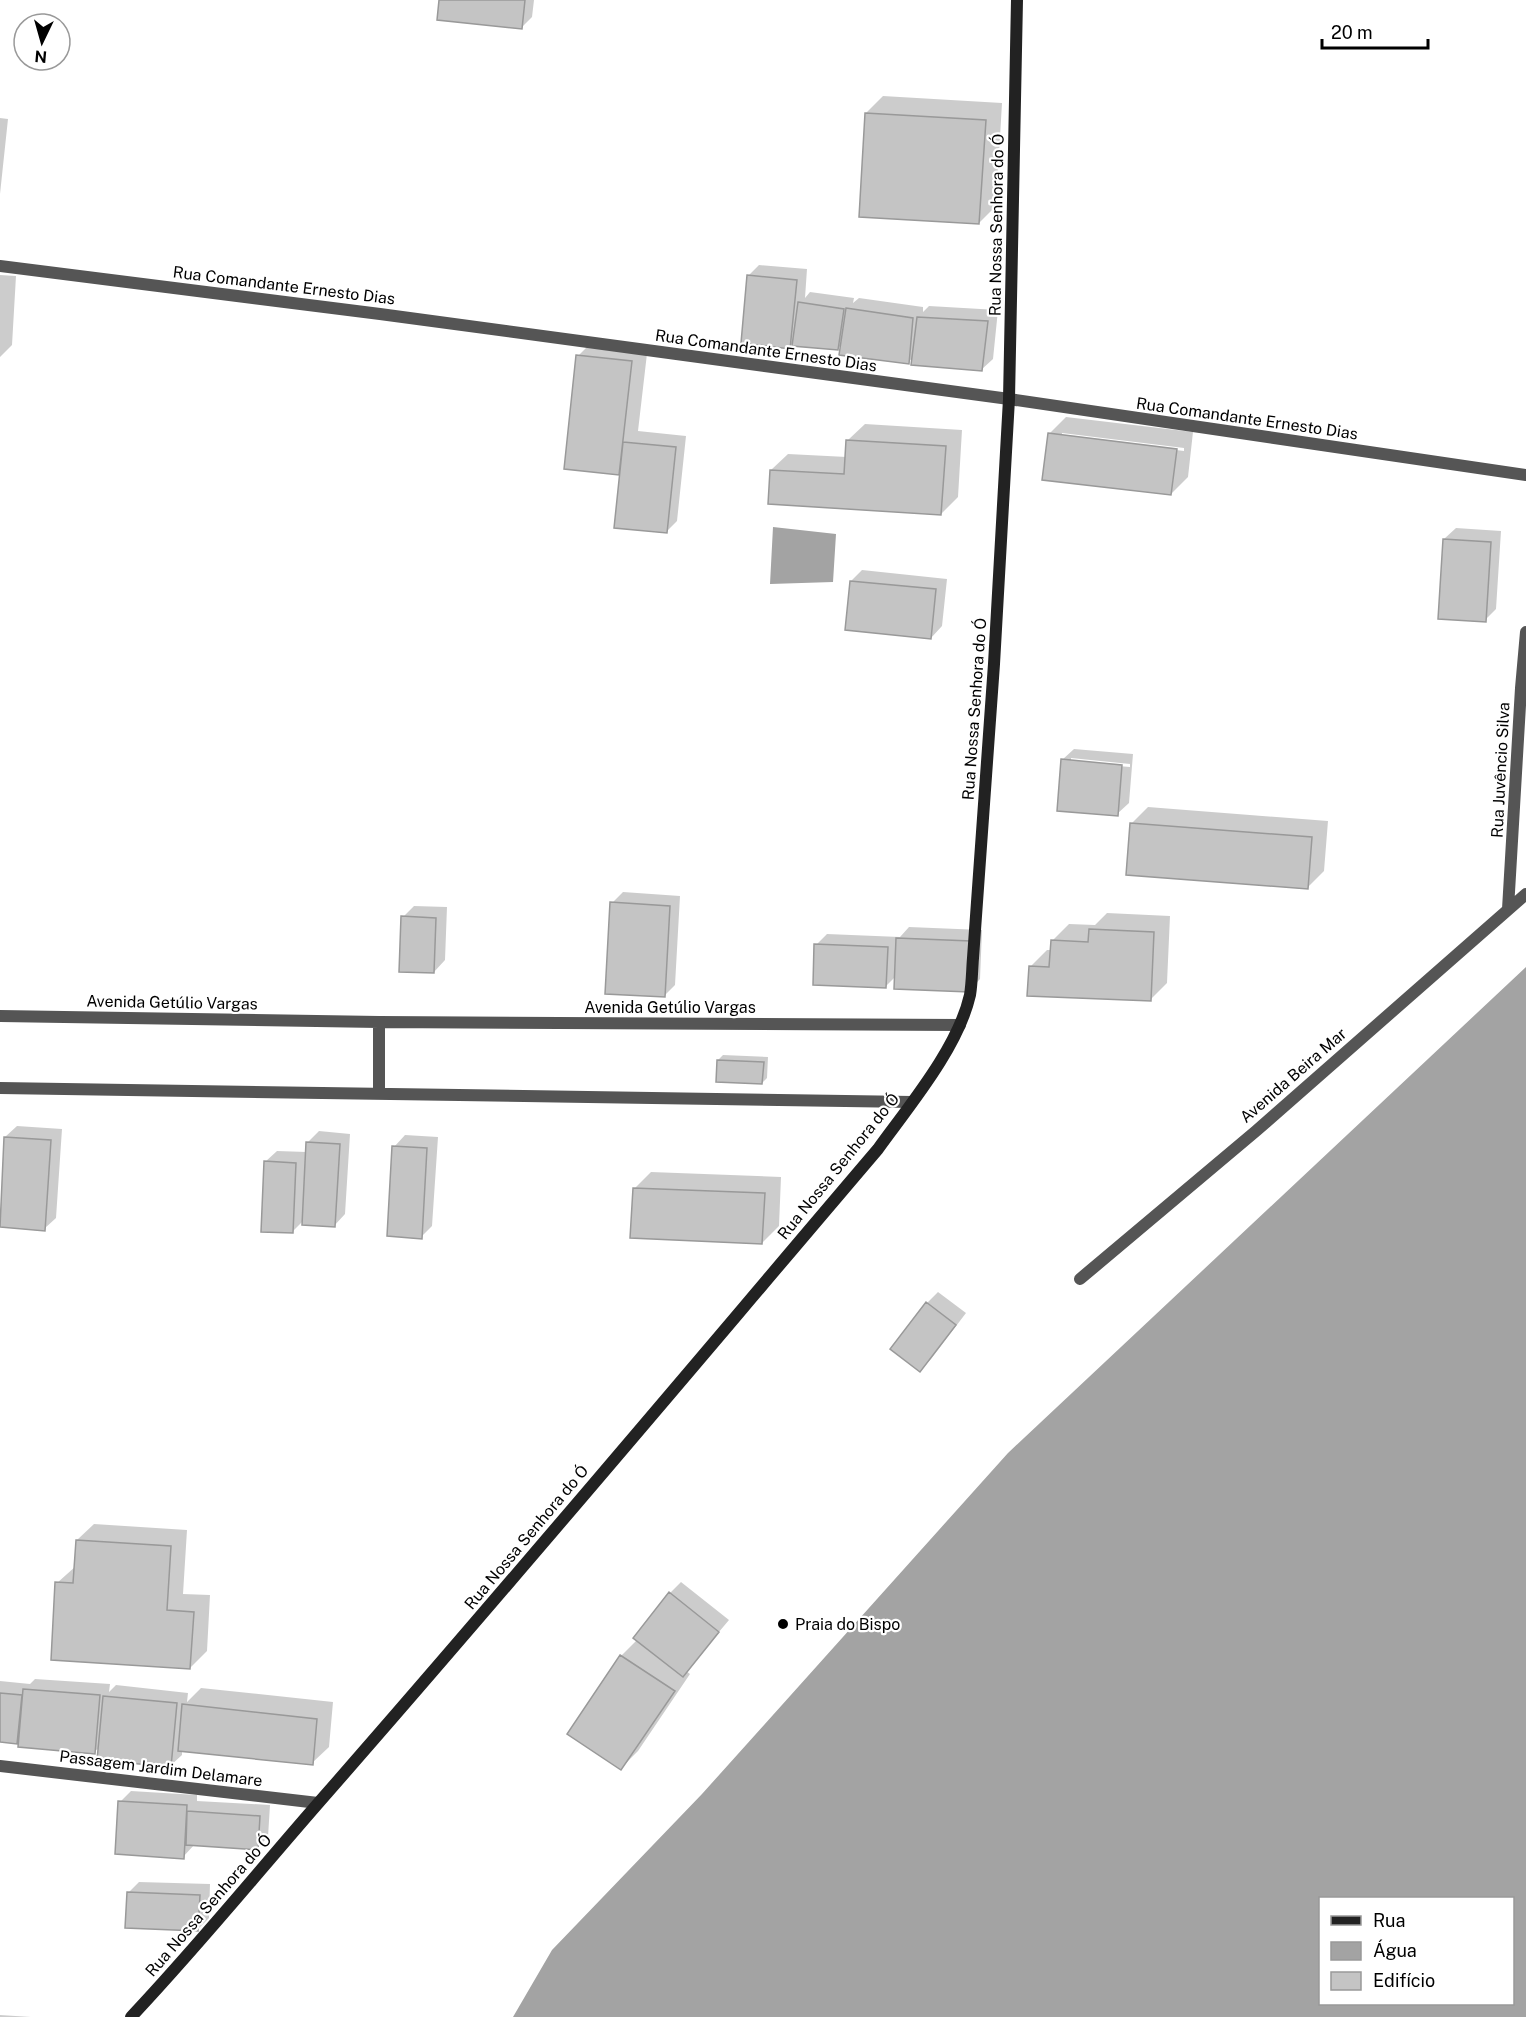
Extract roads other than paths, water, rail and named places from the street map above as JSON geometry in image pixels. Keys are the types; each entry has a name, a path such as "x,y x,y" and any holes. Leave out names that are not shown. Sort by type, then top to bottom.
{"main road":[{"name":"Rua Nossa Senhora do Ó","path":"131,2017 140,2011 225,1914 878,1149 912,1102 960,1025 970,994 974,958 1009,399 1017,0"}],"street":[{"name":"Rua Comandante Ernesto Dias","path":"0,266 380,314 1009,399 1526,476"},
{"name":"Rua Juvêncio Silva","path":"1508,909 1526,632"},
{"name":"Avenida Beira Mar","path":"1080,1279 1256,1131 1526,894"},
{"name":"Avenida Getúlio Vargas","path":"0,1016 380,1022 960,1025"},
{"path":"379,1093 380,1022"},
{"path":"0,1088 912,1102"},
{"name":"Passagem Jardim Delamare","path":"0,1766 318,1803"}],"water":[{"path":"773,527 836,534 833,582 770,584"},
{"path":"1526,967 1526,2017 513,2017 552,1950 702,1794 1008,1453"}],"place":[{"name":"Praia do Bispo","path":"783,1624"}]}
